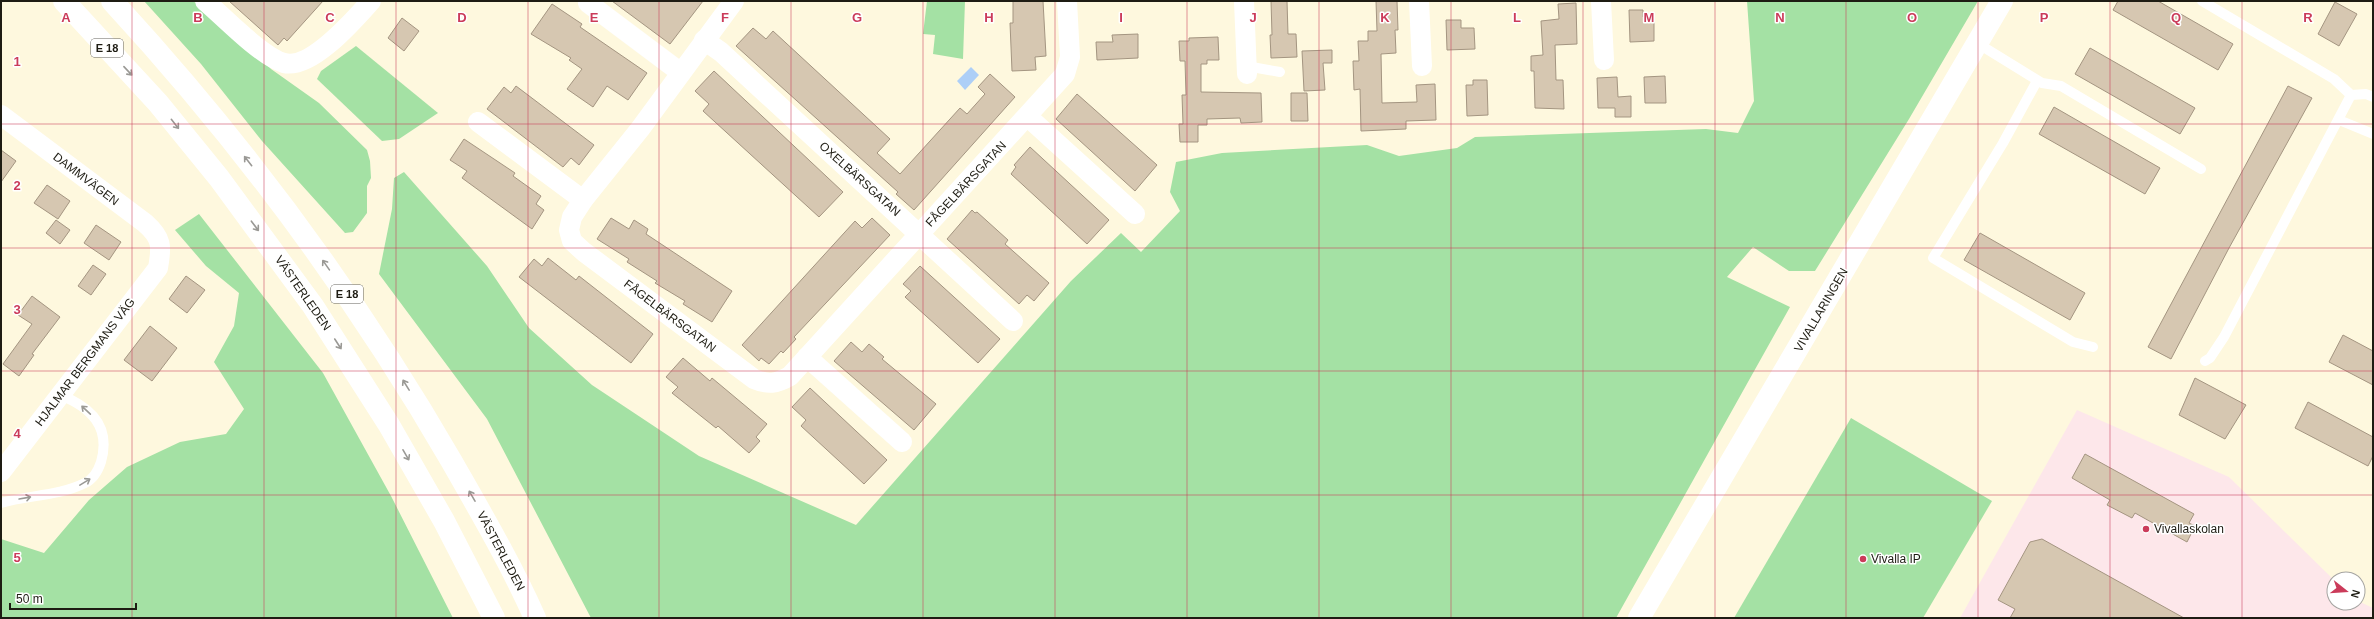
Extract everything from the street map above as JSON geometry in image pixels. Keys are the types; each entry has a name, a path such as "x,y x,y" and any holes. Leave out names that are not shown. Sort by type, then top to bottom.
{"main road":[{"name":"VÄSTERLEDEN","path":"64,1 158,103 219,178 313,306 393,431 444,521 494,618"},
{"name":"VÄSTERLEDEN","path":"112,1 214,118 309,240 365,319 429,422 477,504 535,618"},
{"name":"VIVALLARINGEN","path":"1639,618 2002,1"}],"street":[{"path":"205,1 270,57 285,63 299,62 315,54 336,36 371,1"},
{"name":"FÅGELBÄRSGATAN","path":"734,1 680,72 640,129 583,200 572,217 569,230 572,241 584,252 754,380 765,384 778,383 790,376 1028,117 1068,68 1070,56 1067,1"},
{"path":"1244,1 1247,70"},
{"path":"1420,1 1422,66"},
{"path":"1601,1 1604,60"},
{"path":"588,3 680,72"},
{"name":"OXELBÄRSGATAN","path":"704,40 721,52 1013,321"},
{"name":"DAMMVÄGEN","path":"1,114 156,232 161,249"},
{"path":"1028,117 1135,214"},
{"path":"478,122 583,200"},
{"name":"HJALMAR BERGMANS VÄG","path":"1,472 158,268 161,249"},
{"path":"807,357 902,442"}],"lane":[{"path":"2202,1 2334,79 2351,95 2366,94 2373,97"},
{"path":"1977,43 2037,81 2061,86 2202,169"},
{"path":"1247,70 1280,72"},
{"path":"2037,81 2003,143 1934,258 2073,342 2092,347"},
{"path":"2205,361 2210,358 2224,337 2351,95"},
{"path":"2339,120 2373,134"},
{"path":"1,503 60,492 86,483 98,471 104,452 104,435 96,419 78,402 60,395"}],"shaded area":[{"name":"Vivallaskolan","path":"2077,410 2229,477 2326,572 2326,611 2366,611 2366,605 2373,608 2373,618 1960,618"}],"green space":[{"path":"144,1 187,1 200,3 233,30 271,69 319,103 367,150 370,161 371,178 367,186 367,213 353,232 345,233 262,141 201,64"},
{"path":"927,1 965,1 963,59 933,54 935,35 923,34"},
{"path":"1747,1 1978,1 1909,119 1815,271 1789,271 1753,247 1727,277 1790,307 1616,618 591,618 487,419 379,274 392,209 394,178 404,172 487,266 529,328 592,385 699,456 856,525 1071,281 1121,233 1141,252 1180,211 1170,192 1176,162 1222,153 1367,145 1399,156 1457,148 1475,137 1706,129 1738,133 1754,101"},
{"path":"356,46 438,113 399,139 382,141 317,79 321,71"},
{"path":"199,214 323,373 391,496 453,618 1,618 1,539 44,553 89,500 127,467 180,442 226,434 244,409 214,362 234,326 239,293 206,266 175,230"},
{"name":"Vivalla IP","path":"1851,418 1992,501 1923,618 1734,618"}],"water":[{"path":"971,67 979,75 965,90 957,81"}],"building":[{"path":"229,1 323,1 287,41 284,38 278,45"},
{"path":"612,1 703,1 670,44"},
{"path":"1013,1 1043,1 1046,56 1035,57 1036,70 1012,71 1010,23 1013,23"},
{"path":"1271,1 1287,1 1288,34 1296,34 1297,57 1271,58"},
{"path":"1376,1 1397,1 1398,30 1395,30 1396,53 1381,54 1382,103 1417,102 1416,85 1435,84 1436,120 1406,121 1406,129 1361,131 1360,89 1354,90 1353,61 1359,61 1358,41 1368,41 1368,31 1377,31"},
{"path":"2118,1 2158,1 2233,44 2218,70 2113,10"},
{"path":"2335,2 2357,14 2339,46 2318,34"},
{"path":"1576,3 1577,44 1555,45 1556,80 1563,80 1564,109 1535,108 1534,71 1531,71 1531,56 1543,55 1541,21 1559,19 1558,4"},
{"path":"552,4 582,24 580,27 647,73 628,100 607,86 593,107 567,89 582,69 569,60 571,58 531,34"},
{"path":"1629,10 1643,10 1643,17 1654,17 1654,41 1630,42"},
{"path":"402,18 419,31 404,51 388,38"},
{"path":"1446,20 1461,20 1461,28 1474,28 1475,49 1447,50"},
{"path":"753,28 766,39 773,31 890,139 877,153 900,174 960,108 967,114 985,94 978,87 990,74 1015,97 914,210 896,194 898,192 736,46"},
{"path":"1138,34 1138,58 1097,60 1096,42 1113,42 1112,35"},
{"path":"1218,37 1219,60 1207,60 1207,64 1201,64 1201,92 1261,93 1262,122 1241,123 1240,118 1207,119 1207,125 1198,125 1198,142 1180,142 1179,124 1183,124 1182,95 1186,95 1185,61 1180,61 1179,41 1189,41 1189,38"},
{"path":"2090,48 2195,108 2180,134 2075,74"},
{"path":"1332,50 1332,63 1323,63 1325,90 1304,91 1302,51"},
{"path":"714,71 843,192 819,217 703,111 709,104 695,91"},
{"path":"1665,76 1666,103 1645,103 1644,77"},
{"path":"1617,77 1618,97 1631,96 1631,117 1615,117 1615,108 1598,108 1597,78"},
{"path":"1473,80 1487,80 1488,115 1467,116 1466,85 1473,85"},
{"path":"516,86 594,145 579,165 571,158 563,167 487,109 504,87 511,93"},
{"path":"2288,86 2312,98 2229,248 2171,359 2148,347"},
{"path":"1291,93 1307,93 1308,121 1291,121"},
{"path":"1077,94 1157,165 1135,191 1056,119"},
{"path":"2054,107 2160,168 2145,194 2039,134"},
{"path":"464,139 515,173 513,176 541,196 536,204 544,210 532,229 462,178 467,171 450,160"},
{"path":"1030,147 1109,220 1087,244 1011,174 1016,167 1014,165"},
{"path":"1,150 16,161 1,182"},
{"path":"47,185 70,201 58,219 34,203"},
{"path":"972,210 975,213 977,212 1008,240 1005,244 1049,283 1034,301 1027,295 1019,304 947,239"},
{"path":"611,218 629,229 634,220 648,229 646,234 732,291 712,322 683,304 685,301 655,283 657,281 627,262 629,259 597,239"},
{"path":"872,218 890,235 794,337 796,339 783,353 781,351 769,364 761,358 759,361 742,345 855,221 862,228"},
{"path":"56,220 70,230 60,244 46,233"},
{"path":"96,225 121,242 109,260 84,243"},
{"path":"1980,233 2085,293 2070,320 1964,260"},
{"path":"548,258 576,280 579,276 653,334 631,363 519,277 534,259 542,266"},
{"path":"93,265 106,274 91,295 78,286"},
{"path":"920,266 1000,339 978,363 905,297 911,291 903,284"},
{"path":"186,276 205,290 187,313 169,299"},
{"path":"32,296 60,317 32,354 34,355 19,376 3,364 32,324 18,315"},
{"path":"150,326 177,348 152,381 124,360"},
{"path":"2343,335 2373,351 2373,385 2329,362"},
{"path":"851,342 862,352 869,344 884,357 882,359 936,404 914,430 834,361"},
{"path":"683,358 710,381 712,378 767,424 756,437 760,441 749,453 718,426 716,428 672,393 678,387 666,377"},
{"path":"2195,378 2246,405 2225,439 2179,415"},
{"path":"810,388 887,460 864,484 801,426 806,420 792,407"},
{"path":"2308,402 2373,437 2373,456 2368,466 2295,428"},
{"path":"2085,454 2194,514 2189,523 2195,526 2187,542 2135,513 2132,518 2107,505 2110,500 2072,478"},
{"path":"2042,539 2184,618 2010,618 2015,609 1998,600 2030,542"}],"place":[{"name":"Vivallaskolan","path":"2146,529"},
{"name":"Vivalla IP","path":"1863,559"}]}
